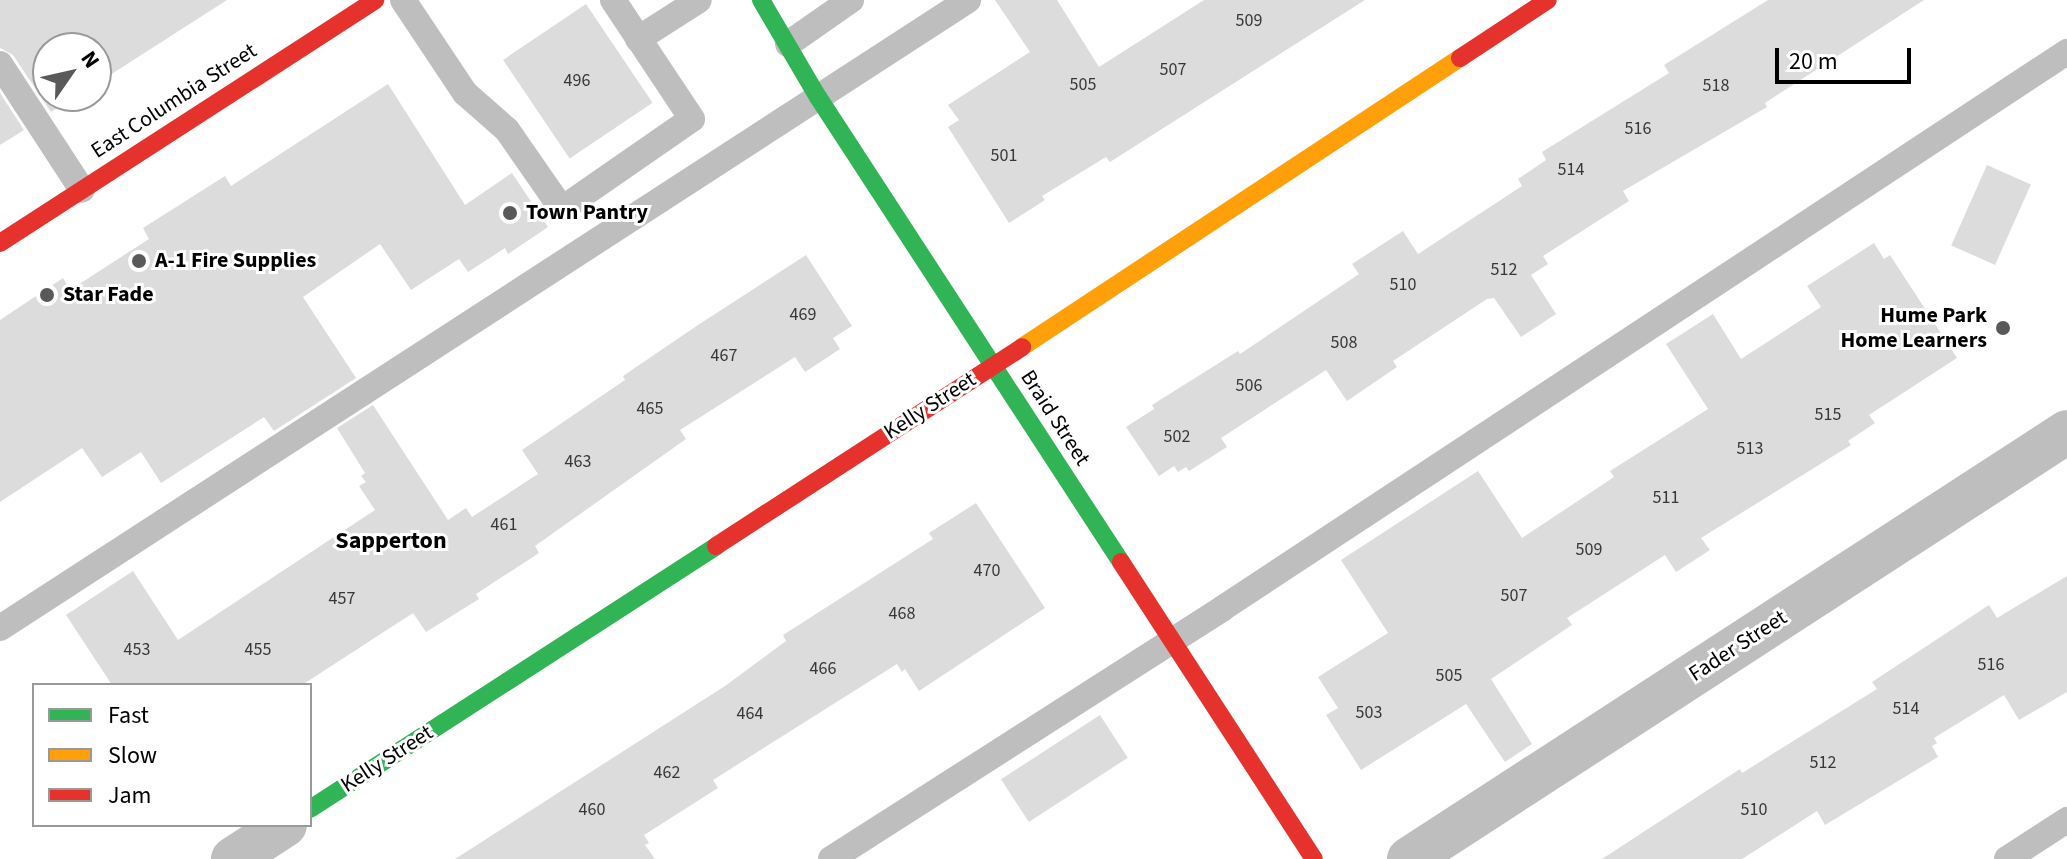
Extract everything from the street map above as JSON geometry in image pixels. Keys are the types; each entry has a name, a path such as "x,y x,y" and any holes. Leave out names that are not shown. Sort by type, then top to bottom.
{"street":[{"name":"East Columbia Street","path":"0,243 375,0"},
{"name":"Braid Street","path":"761,0 818,97 1314,859"},
{"name":"Kelly Street","path":"312,808 1548,0"},
{"name":"Fader Street","path":"1409,859 2067,432"},
{"path":"233,859 282,827"}],"lane":[{"path":"403,0 465,93 507,130 562,209 692,119 613,0"},
{"path":"638,39 699,0"},
{"path":"788,44 851,0"},
{"path":"0,628 968,0"},
{"path":"831,859 1170,641 2067,52"},
{"path":"0,64 82,190"},
{"path":"2007,859 2067,820"}],"building":[{"path":"0,0 227,0 112,74 112,32 32,32 32,84 13,55 0,48"},
{"path":"995,0 1057,0 1099,67 1204,0 1365,0 1110,162 1106,157 1042,196 1045,200 1009,223 948,127 959,120 948,105 1030,52"},
{"path":"1768,0 1924,0 1765,103 1767,107 1623,191 1629,201 1543,256 1548,264 1531,275 1556,314 1521,337 1494,298 1487,299 1393,361 1397,367 1347,401 1326,370 1221,438 1227,447 1189,471 1186,467 1178,472 1174,466 1159,476 1126,427 1154,409 1152,405 1238,351 1240,354 1359,274 1352,264 1403,231 1418,254 1522,186 1518,179 1546,160 1542,152 1669,73 1664,65"},
{"path":"586,4 653,103 570,159 503,60"},
{"path":"388,84 465,205 512,173 548,227 508,254 505,248 468,272 459,259 411,290 380,244 303,297 356,378 274,431 264,417 161,483 141,452 102,477 82,448 0,502 0,320 63,278 70,290 149,239 143,228 225,176 231,186"},
{"path":"0,93 24,130 0,145"},
{"path":"1987,165 2031,185 1995,265 1951,245"},
{"path":"1874,243 1884,259 1890,255 1957,358 1869,415 1875,423 1848,441 1851,445 1701,538 1710,550 1676,572 1665,555 1567,618 1572,625 1491,679 1532,744 1505,762 1466,704 1361,770 1326,715 1338,708 1318,677 1388,633 1341,560 1478,471 1522,538 1614,477 1610,471 1708,409 1666,344 1713,314 1741,359 1821,307 1807,286"},
{"path":"806,255 852,326 833,338 840,349 805,372 795,357 680,430 686,439 535,546 539,553 476,594 479,599 426,632 413,613 305,683 111,683 66,615 133,571 178,640 375,510 359,486 366,482 361,476 365,473 337,428 373,405 448,520 466,508 472,517 538,474 522,450 625,380 623,376"},
{"path":"976,503 1045,608 919,691 905,669 902,672 897,664 713,780 718,788 644,835 649,843 645,845 655,859 455,859 725,686 786,641 783,635 933,539 929,533"},
{"path":"2067,576 2067,692 2019,720 2004,695 1934,738 1937,743 1932,746 1938,757 1825,825 1817,811 1742,859 1602,859 1740,769 1742,773 1877,689 1872,682 1989,605 1997,618"},
{"path":"1100,715 1128,758 1029,822 1001,779"}],"traffic: fast":[{"path":"761,0 818,97 1121,562"},
{"path":"312,808 716,546"}],"traffic: slow":[{"path":"1022,347 1460,58"}],"traffic: jam":[{"path":"0,243 375,0"},
{"path":"1460,58 1548,0"},
{"path":"716,546 1022,347"},
{"path":"1121,562 1314,859"}],"place":[{"name":"Town Pantry","path":"510,213"},
{"name":"A-1 Fire Supplies","path":"139,261"},
{"name":"Star Fade","path":"47,295"},
{"name":"Hume Park Home Learners","path":"2003,328"}],"district":[{"name":"Sapperton","path":"391,541"}]}
